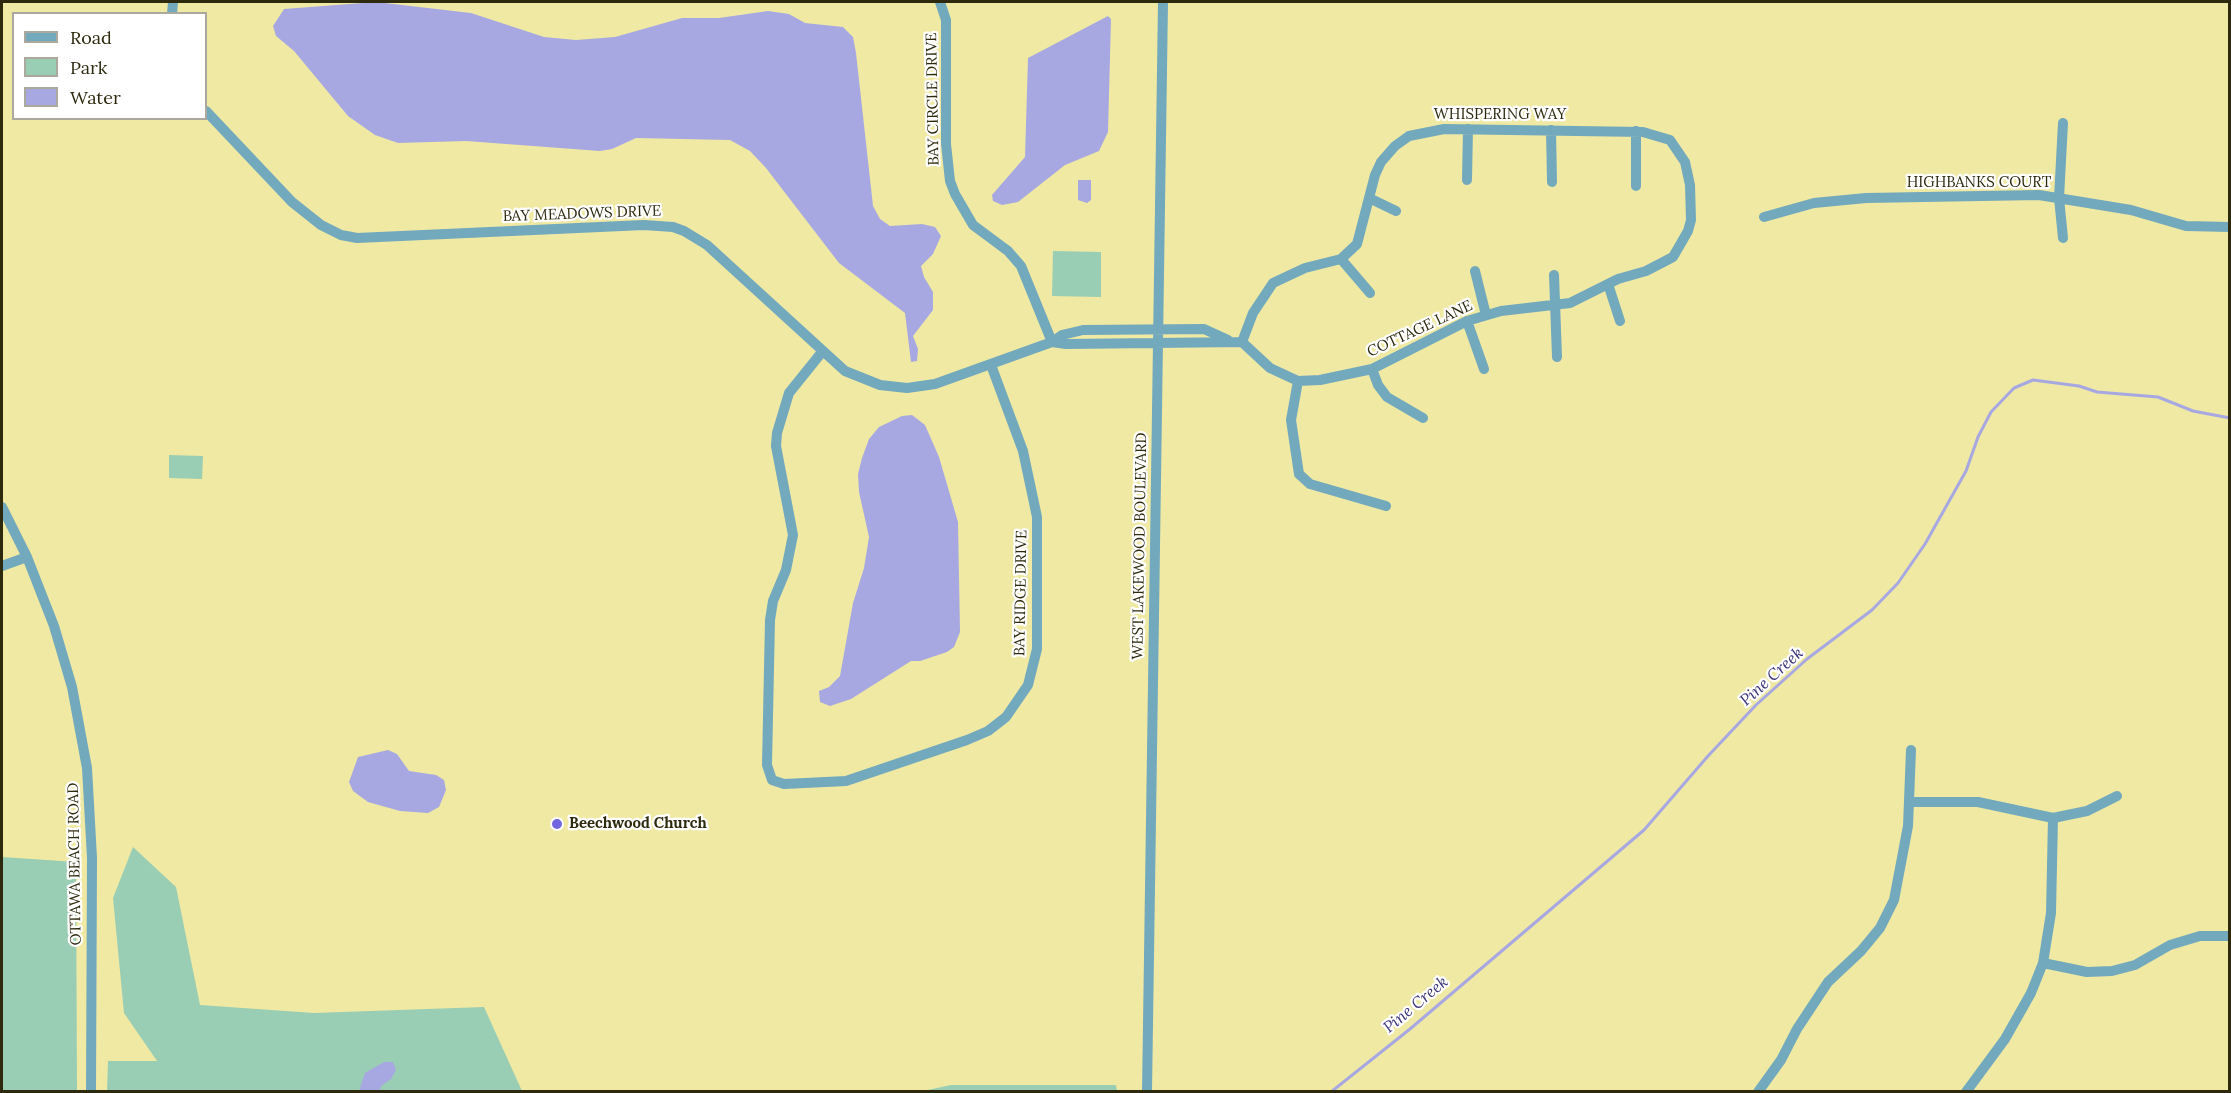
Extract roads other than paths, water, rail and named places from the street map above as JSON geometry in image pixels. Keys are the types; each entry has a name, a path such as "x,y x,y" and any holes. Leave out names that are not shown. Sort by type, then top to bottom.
{"street":[{"name":"BAY CIRCLE DRIVE","path":"940,2 946,20 946,144 950,181 973,225 1008,251 1021,266 1052,342"},
{"name":"WEST LAKEWOOD BOULEVARD","path":"1147,1092 1163,2"},
{"name":"BAY MEADOWS DRIVE","path":"207,112 292,202 321,225 341,235 357,238 644,225 673,227 707,245 845,372 864,380 907,388 935,384 1052,342 1062,334 1083,330 1158,329"},
{"path":"2063,123 2059,198 2063,238"},
{"path":"1467,180 1468,129"},
{"name":"WHISPERING WAY","path":"1341,259 1357,244 1381,162 1402,141 1429,130 1636,131 1664,137 1680,153 1688,172 1691,198"},
{"path":"1551,130 1552,182"},
{"path":"1636,131 1636,186"},
{"name":"HIGHBANKS COURT","path":"1764,217 1814,203 1866,198 2040,195 2131,210 2186,226 2229,227"},
{"path":"1369,198 1396,211"},
{"name":"COTTAGE LANE","path":"1242,342 1270,368 1298,381 1320,380 1372,369 1467,321 1486,315 1570,303 1608,284 1660,265 1673,257 1688,231 1691,198"},
{"path":"1158,329 1204,329 1228,340 1242,342 1253,314 1274,283 1305,267 1341,259 1370,293"},
{"path":"1475,271 1486,315"},
{"path":"1554,275 1557,357"},
{"path":"1608,284 1620,321"},
{"path":"1467,321 1484,369"},
{"path":"1158,344 1214,344 1228,340"},
{"name":"BAY MEADOWS DRIVE","path":"1052,342 1158,344"},
{"name":"BAY RIDGE DRIVE","path":"822,352 789,393 777,433 776,446 793,535 786,570 773,601 770,620 767,769 772,780 793,784 846,781 967,740 988,731 1006,717 1028,685 1036,649 1037,517 1023,451 991,365"},
{"path":"1372,369 1378,385 1387,397 1423,418"},
{"path":"1298,381 1291,420 1299,474 1310,484 1386,506"},
{"name":"OTTAWA BEACH ROAD","path":"2,507 27,556 63,654 87,768 92,858 91,1092"},
{"path":"2,566 27,556"},
{"path":"1758,1092 1781,1060 1797,1029 1828,982 1861,951 1880,928 1894,900 1902,865 1909,802 1911,750"},
{"path":"1909,802 1978,802 2053,818 2087,811 2117,796"},
{"path":"1966,1092 2005,1039 2031,993 2043,963 2051,913 2053,818"},
{"path":"2043,963 2087,972 2112,971 2135,965 2170,945 2200,936 2229,936"}],"water":[{"path":"376,2 471,13 544,37 576,40 615,37 682,18 719,18 768,11 789,14 805,23 843,27 853,37 856,53 873,206 880,219 890,226 922,224 935,227 941,236 933,254 921,266 924,277 933,292 933,310 913,336 918,349 917,361 911,362 905,313 839,263 766,168 750,151 730,140 636,138 612,149 600,151 466,141 398,143 375,135 348,116 294,51 276,36 273,26 284,9"},
{"path":"1108,16 1111,19 1108,132 1099,151 1065,165 1018,202 1002,205 993,201 992,195 1025,157 1028,58"},
{"path":"1078,180 1091,180 1091,200 1087,203 1078,200"},
{"path":"912,415 925,425 939,457 958,522 960,632 954,647 947,652 920,661 911,661 851,699 830,706 820,702 819,691 829,687 840,676 853,603 864,568 869,537 859,492 858,474 862,458 869,439 879,427 902,416"},
{"path":"388,750 397,754 409,771 436,775 444,780 446,790 439,807 428,813 400,811 368,802 353,791 349,782 358,757"},
{"path":"384,1062 393,1062 396,1070 391,1079 381,1086 380,1091 359,1091 365,1073"}],"waterway":[{"name":"Pine Creek","path":"1331,1092 1410,1029 1644,830 1756,705 1807,659 1872,610 1898,583 1925,544 1966,471 1978,437 1991,412 2014,388 2033,380 2079,386 2097,392 2158,397 2193,411 2230,418"}],"place":[{"name":"Beechwood Church","path":"557,824"}]}
